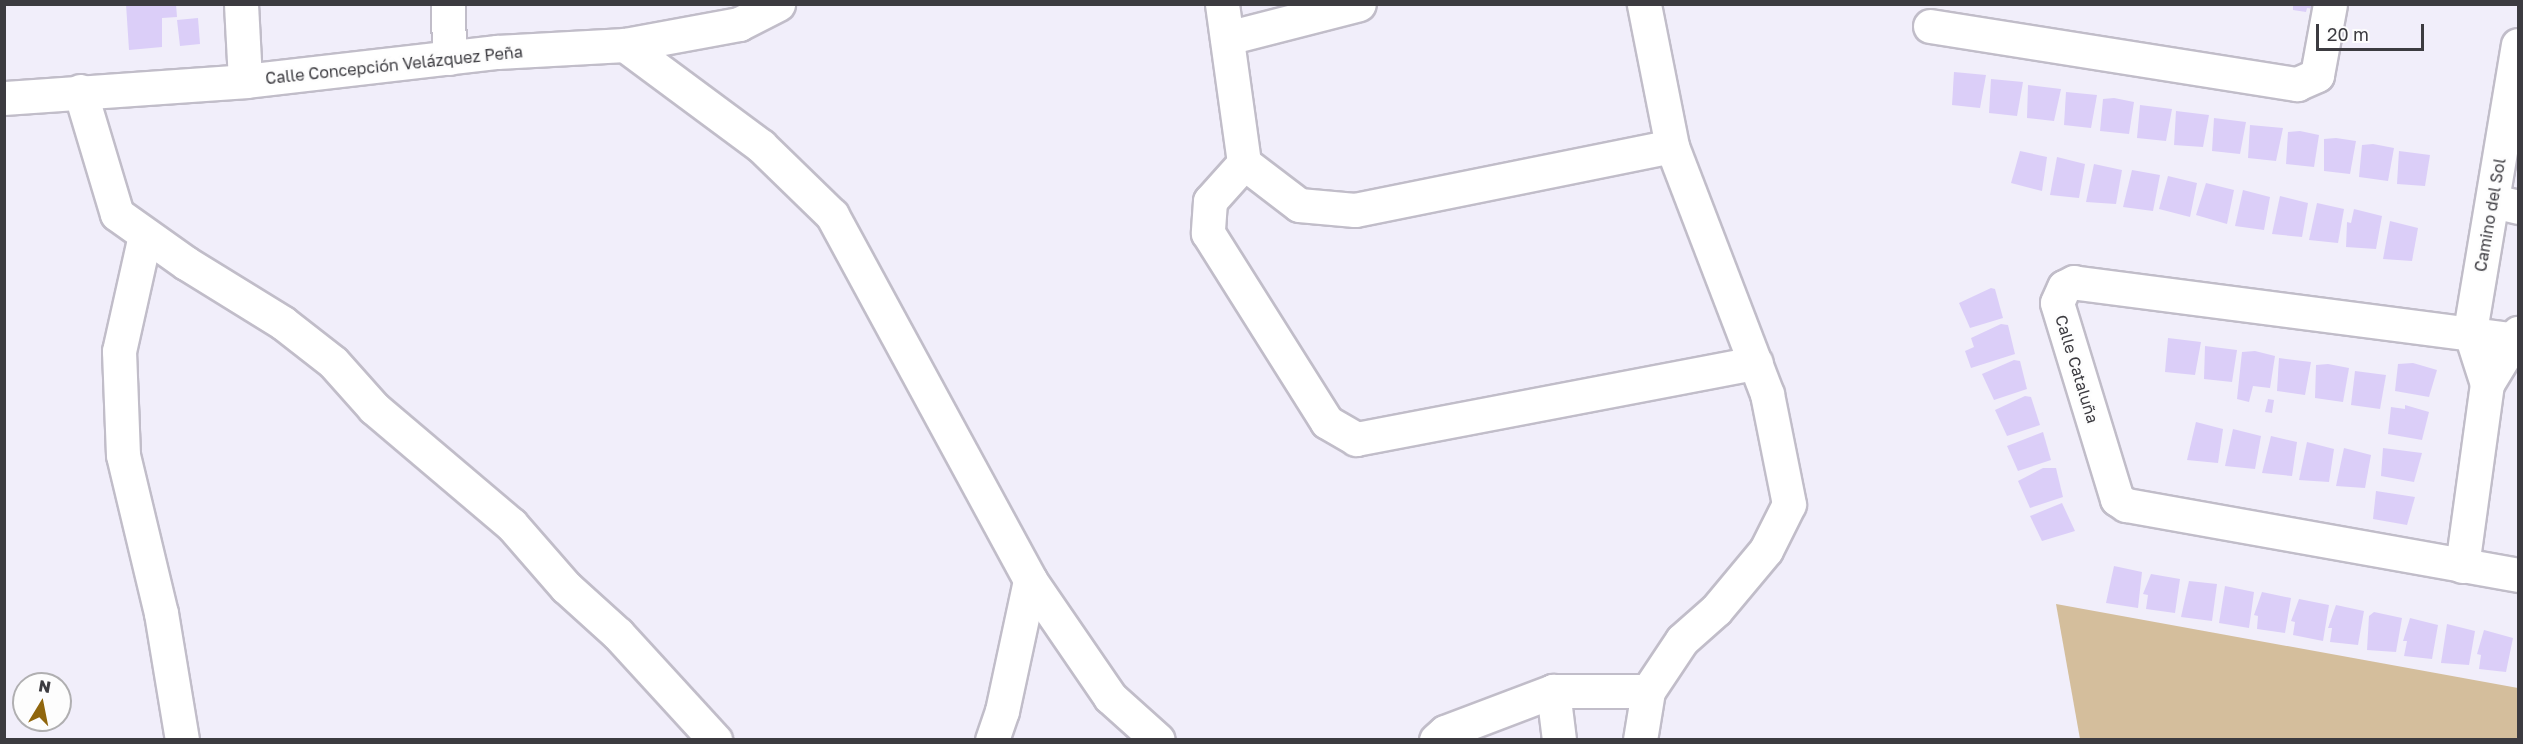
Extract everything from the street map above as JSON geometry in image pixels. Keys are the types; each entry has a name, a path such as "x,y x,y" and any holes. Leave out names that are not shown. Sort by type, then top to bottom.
{"street":[{"path":"241,4 245,81"},
{"path":"448,4 449,58"},
{"path":"1222,4 1244,163 1299,205 1354,210 1672,146"},
{"path":"1227,38 1359,4"},
{"path":"1640,740 1648,691 1682,640 1716,610 1766,550 1789,504 1756,363 1672,146 1644,4"},
{"path":"1930,26 2297,84 2317,75 2330,4"},
{"name":"Calle Concepción Velázquez Peña","path":"4,98 245,81 449,58 626,45 739,24 778,5"},
{"path":"626,45 761,146 832,215 1030,580 1110,697 1158,740"},
{"name":"Camino del Sol","path":"2487,384 2470,331 2506,204 2518,45"},
{"path":"80,91 117,214 145,236 284,323 333,362 374,408 511,524 566,587 618,634 715,740"},
{"path":"1244,163 1210,201 1208,233 1327,422 1356,439 1756,363"},
{"path":"145,236 119,351 123,455 161,613 182,740"},
{"name":"Calle Cataluña","path":"2518,337 2074,282 2064,287 2057,303 2117,499 2126,505 2518,575"},
{"name":"Camino del Sol","path":"2462,566 2487,384 2518,337"},
{"path":"992,740 1002,711 1030,580"},
{"path":"1436,740 1445,732 1553,691 1648,691"},
{"path":"1553,691 1559,740"}],"shaded area":[{"path":"2056,604 2518,688 2518,739 2080,739"}],"building":[{"path":"126,4 176,4 177,17 162,18 162,47 129,50"},
{"path":"2293,4 2321,4 2320,10 2307,8 2306,12 2293,10"},
{"path":"198,18 200,44 180,46 177,20"},
{"path":"1954,72 1986,75 1980,108 1952,105"},
{"path":"1991,79 2023,82 2017,116 1989,113"},
{"path":"2028,85 2061,89 2054,121 2027,118"},
{"path":"2066,92 2097,95 2091,128 2064,125"},
{"path":"2114,98 2134,102 2129,134 2100,131 2103,99"},
{"path":"2140,105 2172,109 2166,141 2137,138"},
{"path":"2176,111 2209,115 2203,147 2174,145"},
{"path":"2214,118 2246,122 2240,154 2212,151"},
{"path":"2250,125 2283,128 2276,161 2248,158"},
{"path":"2300,131 2319,135 2314,167 2286,164 2288,132"},
{"path":"2324,139 2356,141 2350,174 2324,171"},
{"path":"2373,144 2394,148 2388,181 2359,177 2362,145"},
{"path":"2020,151 2047,157 2042,191 2011,183"},
{"path":"2399,151 2430,155 2425,186 2397,184"},
{"path":"2057,157 2085,164 2079,198 2050,195"},
{"path":"2094,164 2122,170 2116,204 2086,202"},
{"path":"2132,170 2160,175 2153,211 2123,207"},
{"path":"2168,176 2197,183 2190,217 2159,209"},
{"path":"2206,183 2234,190 2227,224 2196,215"},
{"path":"2243,190 2270,197 2264,230 2235,226"},
{"path":"2280,196 2308,203 2302,237 2272,234"},
{"path":"2317,203 2344,209 2338,243 2309,240"},
{"path":"2354,209 2382,216 2376,249 2346,247 2347,222 2351,223"},
{"path":"2390,221 2418,228 2412,261 2383,259"},
{"path":"1991,288 1995,289 2003,318 1970,328 1959,303"},
{"path":"2001,324 2008,325 2015,354 1971,368 1965,351 1974,347 1971,338"},
{"path":"2168,338 2201,342 2195,375 2165,372"},
{"path":"2205,346 2237,350 2232,382 2204,379"},
{"path":"2255,351 2275,356 2270,388 2253,386 2249,402 2237,399 2242,352"},
{"path":"2279,358 2311,362 2305,395 2277,391"},
{"path":"2014,360 2020,361 2027,389 1994,400 1982,374"},
{"path":"2413,363 2437,370 2429,397 2395,391 2398,364"},
{"path":"2328,364 2349,368 2343,402 2315,398 2316,365"},
{"path":"2355,371 2386,375 2380,409 2351,405"},
{"path":"2025,396 2031,397 2040,425 2007,436 1995,410"},
{"path":"2268,399 2274,400 2272,413 2265,412"},
{"path":"2405,405 2429,412 2422,440 2388,434 2391,407 2405,409"},
{"path":"2196,422 2223,429 2218,463 2187,460"},
{"path":"2233,429 2261,436 2255,469 2225,466"},
{"path":"2043,432 2051,460 2018,471 2007,446"},
{"path":"2271,436 2297,442 2292,476 2262,473"},
{"path":"2307,442 2334,449 2329,482 2299,480"},
{"path":"2344,448 2371,455 2365,488 2336,486"},
{"path":"2383,448 2422,453 2414,482 2381,476"},
{"path":"2043,468 2056,468 2063,497 2030,508 2018,481"},
{"path":"2376,491 2415,497 2407,525 2373,519"},
{"path":"2062,503 2075,531 2042,541 2030,516"},
{"path":"2114,566 2142,572 2138,608 2106,603"},
{"path":"2151,574 2180,579 2175,613 2146,609 2148,595 2143,594"},
{"path":"2189,581 2217,584 2212,621 2181,617"},
{"path":"2225,586 2254,592 2249,628 2219,623"},
{"path":"2262,592 2291,598 2285,633 2257,629 2258,616 2254,615"},
{"path":"2299,599 2329,605 2323,641 2293,635 2295,622 2291,621"},
{"path":"2336,605 2364,611 2358,645 2330,642 2332,628 2328,628"},
{"path":"2374,612 2402,618 2396,652 2367,650 2369,616"},
{"path":"2410,618 2438,625 2432,659 2404,656 2407,641 2403,641"},
{"path":"2447,624 2475,631 2469,665 2441,663"},
{"path":"2484,630 2513,638 2506,672 2479,669 2481,655 2477,654"}]}
